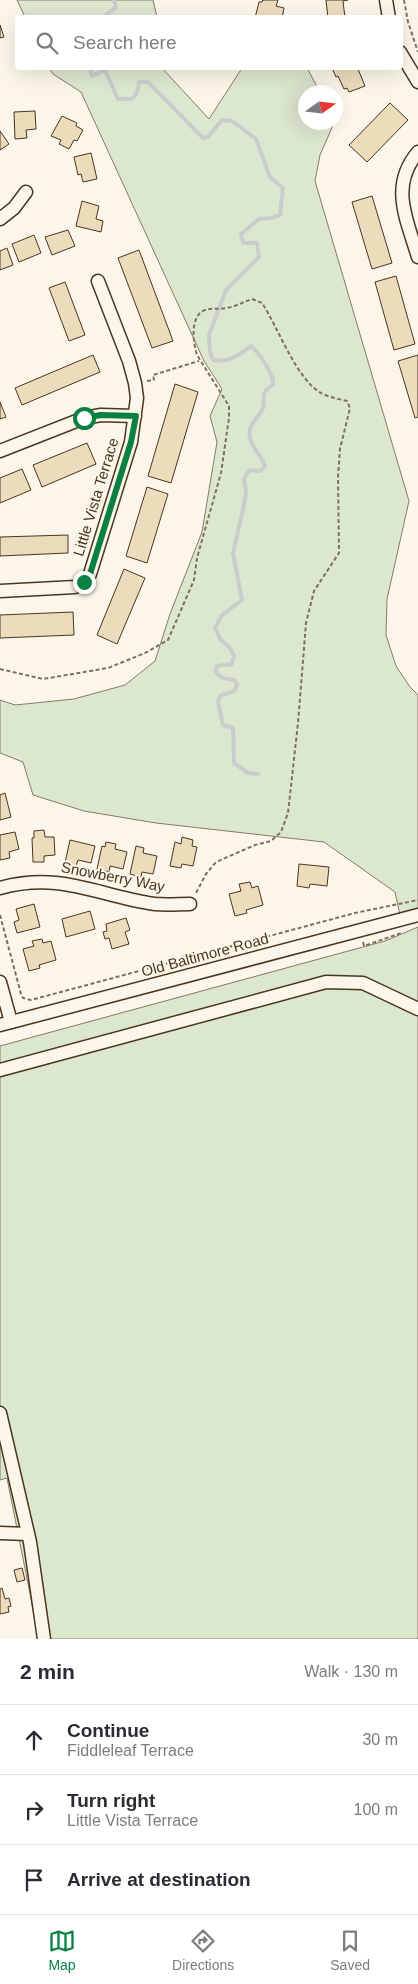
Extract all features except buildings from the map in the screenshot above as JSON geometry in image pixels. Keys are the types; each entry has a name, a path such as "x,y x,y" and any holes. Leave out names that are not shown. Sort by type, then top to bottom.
{"street":[{"path":"386,0 388,15"},
{"path":"403,57 418,82"},
{"path":"418,152 404,178 401,202 418,257"},
{"path":"0,219 14,208 26,192"},
{"name":"Little Vista Terrace","path":"0,591 75,587 84,582 90,574 131,442 137,398 129,361 98,281"},
{"path":"0,450 84,418 101,415 136,416"},
{"name":"Snowberry Way","path":"0,888 38,881 60,882 156,904 190,904"},
{"name":"Old Baltimore Road","path":"5,1024 418,915"},
{"path":"0,982 5,1024"},
{"path":"0,1070 326,982 363,983 418,1009"},
{"path":"0,1413 28,1534 44,1639"},
{"path":"0,1533 28,1534"}],"path":[{"path":"404,0 408,22 418,52"},
{"path":"0,669 43,679 108,668 145,653 168,640 194,580 197,558 220,473 229,418 229,406 199,361 194,346 195,321 203,310 235,306 252,299 262,303 300,370 313,387 321,393 347,402 350,408 340,449 338,477 339,552 314,591 306,622 298,723 285,825 281,832 271,841 255,845 216,862 206,874 190,904"},
{"path":"135,383 154,380 153,374 199,361"},
{"path":"0,915 21,994 23,998 31,1000 355,913 418,900"}],"green space":[{"path":"17,0 153,0 157,15 24,15"},
{"path":"50,70 164,70 209,119 241,70 308,70 316,85 298,85 298,130 331,130 320,155 315,181 409,501 387,599 386,635 396,666 410,687 418,695 418,915 401,920 395,892 324,842 156,823 84,811 33,795 23,762 0,753 0,700 15,705 74,699 125,685 155,661 170,614 202,532 217,442 210,416 222,389 204,361 81,92 53,74"},
{"path":"418,927 418,1639 39,1639 7,1478 0,1480 0,1046 385,941"}],"waterway":[{"path":"107,15 116,7 114,0"},
{"path":"90,70 92,76 105,70"},
{"path":"105,70 118,99 132,99 137,93 139,82 148,82 203,138 208,137 222,120 232,121 256,139 270,177 283,188 280,215 259,219 241,234 243,243 257,243 259,257 226,290 209,335 210,352 213,360 229,359 251,346 264,361 273,379 273,385 265,392 263,408 250,430 253,446 265,466 260,471 249,470 244,479 246,492 233,553 242,600 222,615 215,628 221,640 230,648 234,656 232,664 217,666 216,672 221,677 235,680 237,685 234,691 220,696 218,701 223,725 233,728 234,763 248,773 258,774"}],"route":[{"path":"84,418 101,415 136,416 131,442 90,574 84,582"}]}
